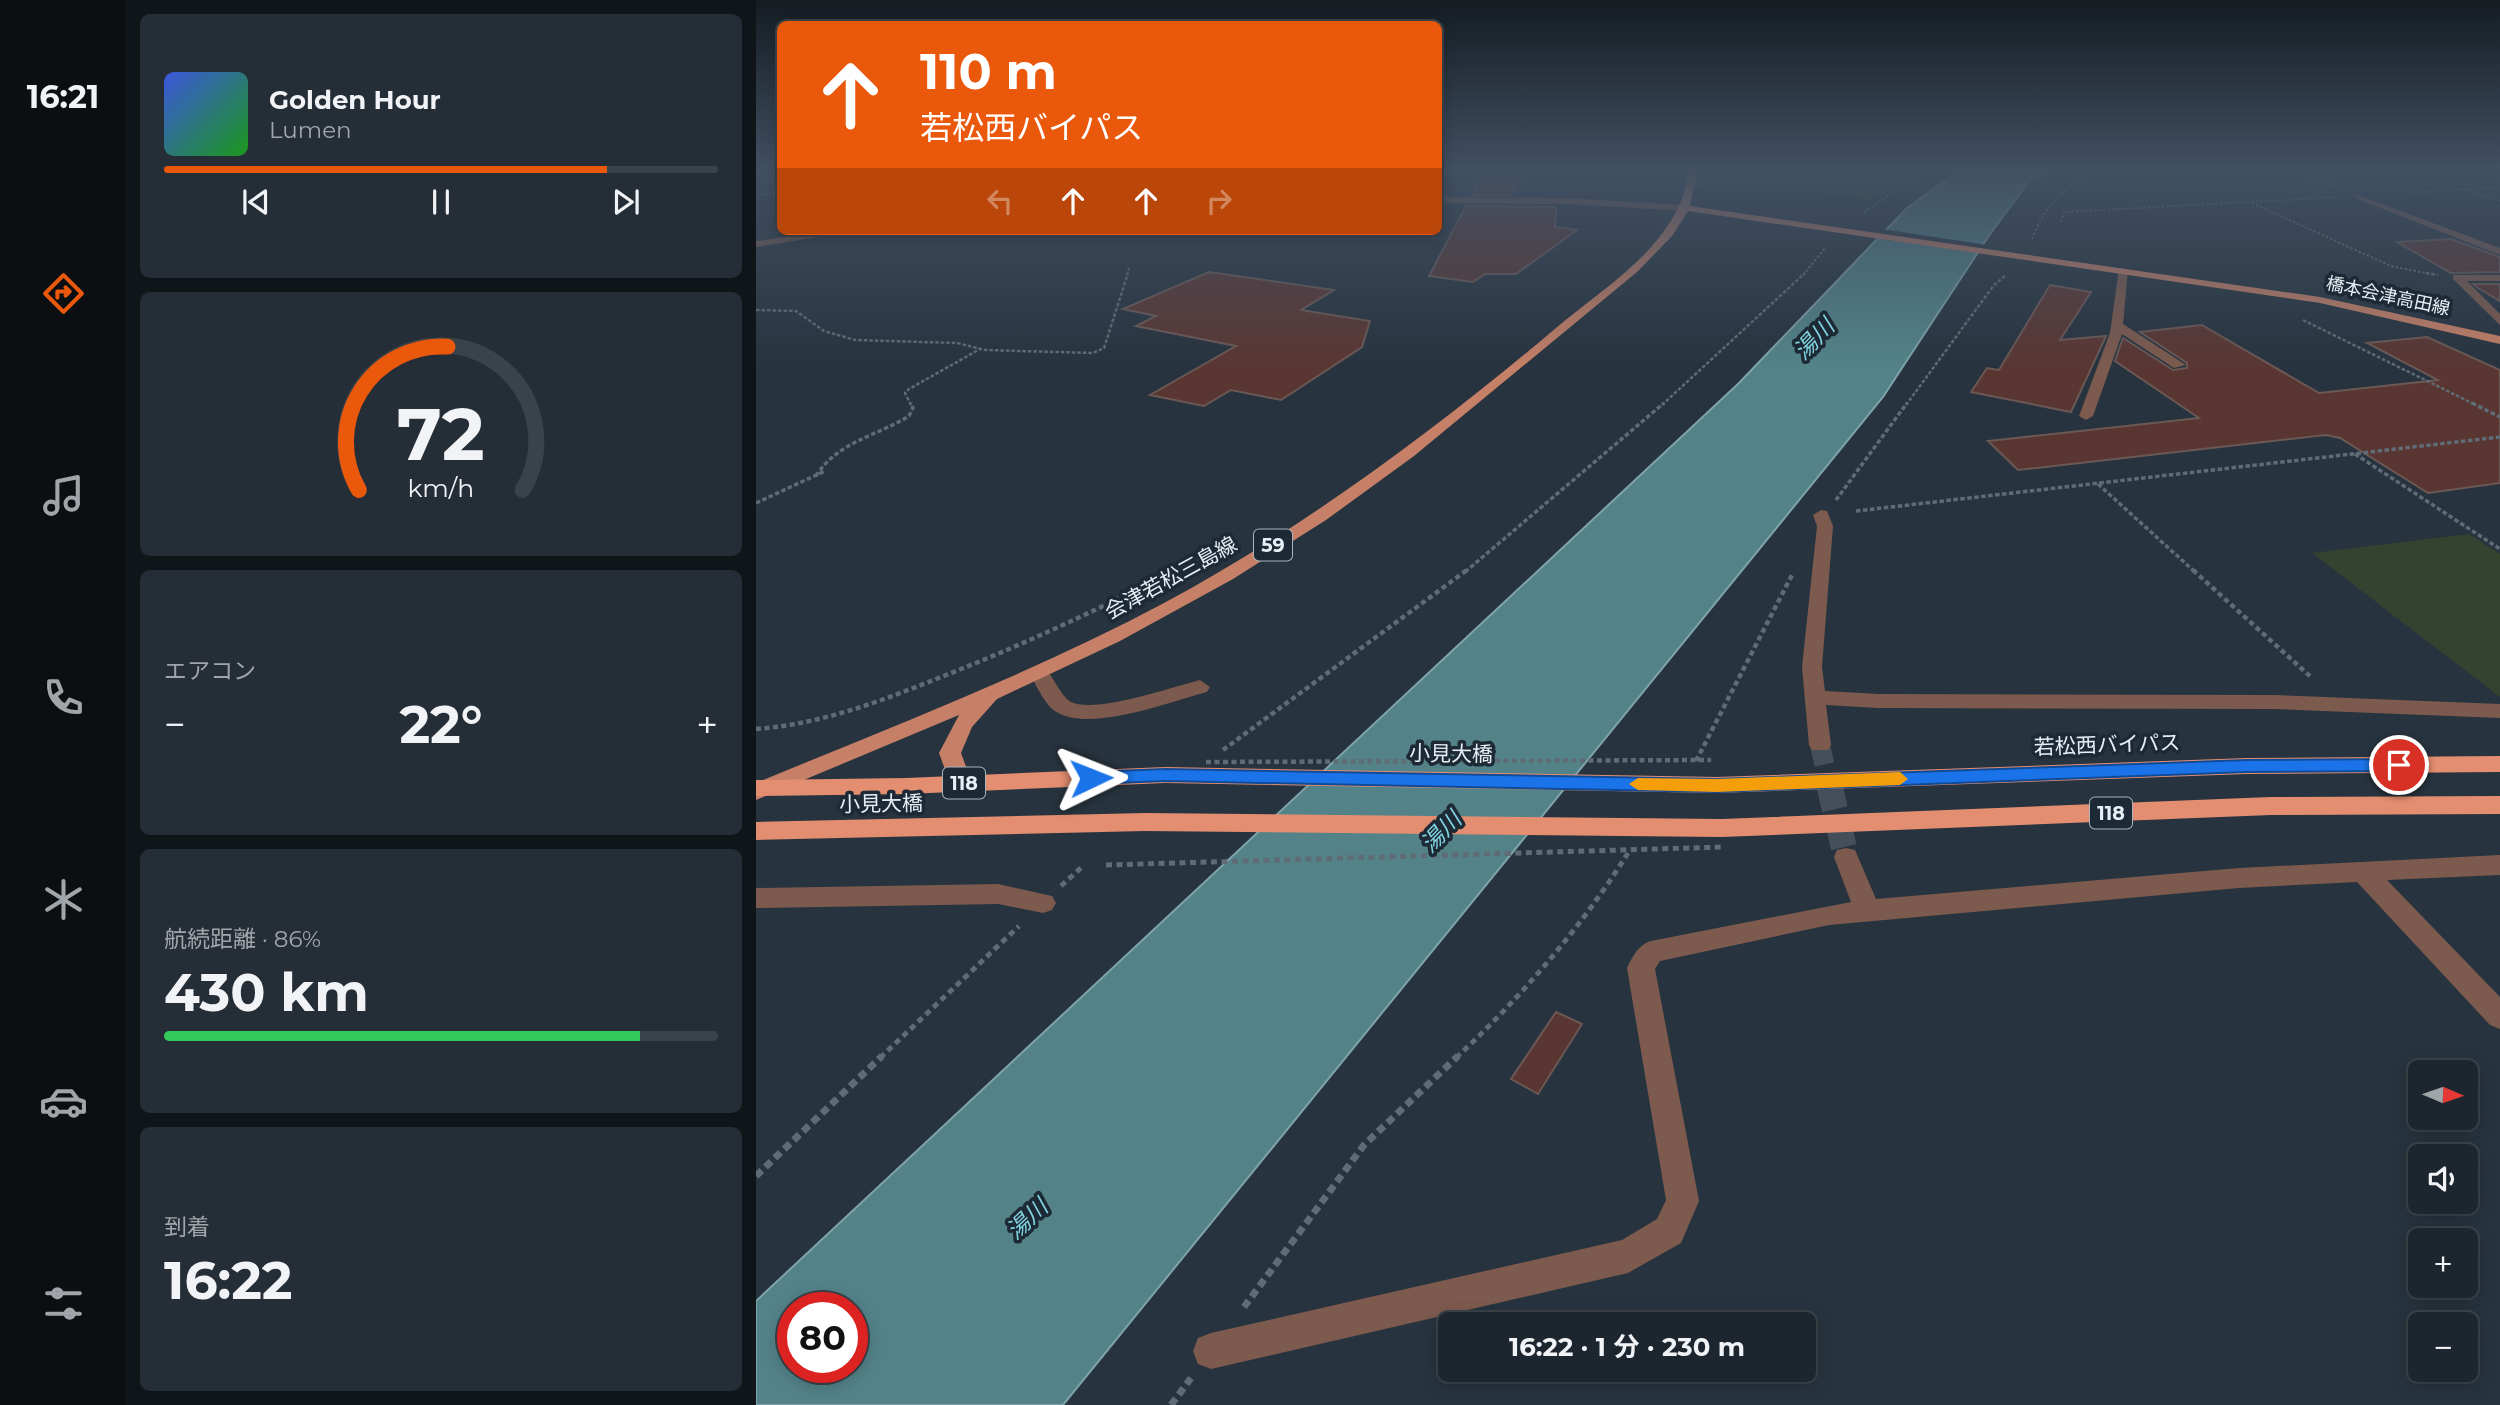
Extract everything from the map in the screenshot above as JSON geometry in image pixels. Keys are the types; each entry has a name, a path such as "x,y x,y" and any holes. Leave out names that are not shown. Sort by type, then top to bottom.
{"highway":[{"name":"若松西バイパス","path":"1717,785 2247,766 2500,764"},
{"name":"小見大橋","path":"759,790 1165,775 1717,785"},
{"name":"118","path":"1723,837 2271,806 2500,805"},
{"name":"小見大橋","path":"756,831 1145,822 1644,829 1723,837"}],"main road":[{"name":"会津若松三島線","path":"759,790 993,692 1112,637 1227,575 1391,466 1508,376 1665,237"},
{"name":"橋本会津高田線","path":"1896,237 2320,300 2500,340"},
{"path":"967,782 958,777 950,753 962,724 993,692"}],"street":[{"path":"756,244 811,237"},
{"path":"2461,237 2500,252"},
{"path":"2086,416 2117,326 2123,270"},
{"path":"2457,277 2500,278"},
{"path":"2457,277 2500,323 2486,336"},
{"path":"2117,326 2179,365"},
{"path":"1820,745 1812,667 1825,526 1821,515"},
{"path":"1038,671 1061,706 1076,710 1104,711 1200,687"},
{"path":"1815,697 1878,701 2341,704 2500,712"},
{"path":"1846,857 1868,911"},
{"path":"1211,1351 1628,1256 1670,1231 1683,1201 1642,968 1651,952 1829,914 2239,878 2500,865"},
{"path":"2362,871 2500,1016"},
{"path":"756,898 998,894 1043,903"}],"path":[{"path":"2031,245 2035,237"},
{"path":"2327,237 2401,270 2457,277"},
{"path":"1711,760 1206,762 1481,560 1681,389 1818,260"},
{"path":"756,310 774,308 796,311 824,331 855,340 957,343 980,349 1099,351 1104,348 1129,268"},
{"path":"2302,319 2500,417"},
{"path":"816,475 821,463 839,450 909,416 914,408 905,393 909,389 980,349"},
{"path":"1856,511 2498,438"},
{"path":"2355,454 2500,549"},
{"path":"756,503 825,471"},
{"path":"2098,483 2341,704"},
{"path":"756,729 782,728 808,722 907,692 1041,636 1217,549"},
{"path":"1211,1351 1364,1145 1507,1010 1607,887 1644,829"},
{"path":"1106,865 1723,837"},
{"path":"756,1175 1084,865"}],"shaded area":[{"path":"2469,534 2500,554 2500,697 2312,553"}],"water":[{"name":"湯川","path":"1880,237 1988,237 1883,397 1063,1405 756,1405 756,1301 1739,383"}],"pier":[{"path":"1932,237 1987,245 1981,253 1874,238"}],"building":[{"path":"1450,237 1568,237 1516,274 1485,274 1473,282 1429,276"},
{"path":"2451,239 2500,257 2500,272 2451,273 2397,242"},
{"path":"1209,272 1334,290 1301,310 1370,321 1362,347 1281,400 1231,390 1204,406 1150,395 1236,346 1136,326 1156,316 1123,309"},
{"path":"2473,284 2500,284 2500,301 2478,288"},
{"path":"2050,285 2091,292 2060,340 2106,336 2071,412 1971,392 1987,368 1999,370"},
{"path":"2202,325 2319,393 2438,380 2367,343 2427,337 2500,370 2500,483 2428,493 2340,438 2326,435 2018,470 1988,441 2199,418 2115,361 2123,338 2173,370 2187,368 2187,363 2140,332"},
{"path":"1556,1012 1582,1024 1538,1094 1511,1079"}],"tunnel":[{"path":"1820,745 1829,785"},
{"path":"1829,784 1846,857"}],"slow traffic":[{"path":"1638,784 1717,785 1900,779"}],"route":[{"path":"1091,778 1165,775 1717,785 2247,766 2399,765"}]}
